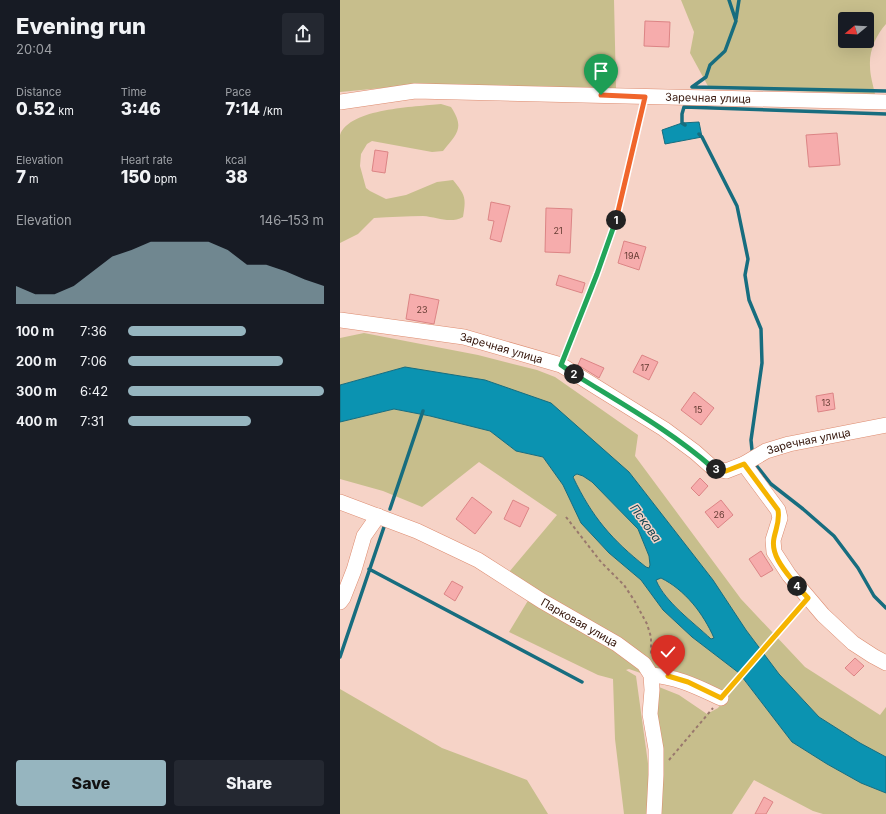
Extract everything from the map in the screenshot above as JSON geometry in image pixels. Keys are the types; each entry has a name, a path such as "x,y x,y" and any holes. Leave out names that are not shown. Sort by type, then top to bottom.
{"street":[{"name":"Заречная улица","path":"340,102 415,90 886,102"},
{"name":"Заречная улица","path":"340,320 464,337 561,365 664,429 695,452 713,468 726,471 744,464 766,451 789,444 886,425"},
{"path":"744,464 778,510 780,518 773,540 774,552 789,575 823,615 853,643 886,663"},
{"name":"Парковая улица","path":"340,502 417,531 478,560 542,601 617,644 644,664 651,675"},
{"path":"340,602 354,570 364,536 378,516"},
{"path":"654,814 656,749 650,714 652,690 651,675 668,676 688,682 721,698"}],"path":[{"path":"561,365 615,224 645,97"},
{"path":"566,517 601,562 624,584 647,624 651,637 651,675"},
{"path":"656,775 808,598"}],"shaded area":[{"path":"340,0 614,0 616,89 424,84 340,92"},
{"path":"681,0 886,0 886,24 879,33 874,44 874,12 838,12 838,48 873,48 870,60 870,73 875,94 709,88 690,53 694,32"},
{"path":"441,104 451,107 458,120 458,130 443,151 432,152 372,141 367,144 361,154 360,166 366,188 386,199 406,195 437,182 453,180 464,197 465,205 463,217 453,220 423,216 374,218 358,234 340,243 340,135 346,126 356,119 384,110"},
{"path":"364,333 478,355 537,370 555,377 638,435 635,456 741,599 805,667 880,715 886,707 886,757 860,743 819,717 779,674 746,630 713,580 629,472 405,367 340,385 340,338"},
{"path":"394,409 430,416 490,431 516,451 543,457 563,485 581,523 609,553 641,580 663,610 692,637 739,673 713,702 684,688 629,669 626,670 636,676 650,778 648,814 624,814 615,739 613,679 598,675 509,632 532,594 504,578 557,515 479,462 422,507 383,491 340,479 340,422"},
{"path":"577,474 592,482 638,529 649,556 649,568 623,547 595,515 573,477"},
{"path":"661,578 677,588 697,607 705,618 714,638 711,639 673,604 660,588 656,579"},
{"path":"741,676 792,742 861,783 886,793 886,814 823,814 813,811 754,780 732,814 657,814 654,706 659,687 679,695 707,714 718,708"},
{"path":"340,689 442,748 527,780 548,814 340,814"}],"water":[{"path":"699,122 702,137 665,144 662,130 682,123"},
{"name":"Пскова","path":"405,367 485,380 551,403 629,472 713,580 746,630 779,674 819,717 860,743 886,757 886,793 861,783 792,742 739,673 692,637 663,610 641,580 609,553 581,523 563,485 543,457 516,451 490,431 430,416 394,409 340,422 340,385","holes":["577,474 592,482 638,529 649,556 649,568 623,547 595,516 573,477","661,578 678,589 692,603 699,611 714,638 711,639 673,604 660,588 656,580"]}],"building":[{"path":"645,21 670,22 669,47 644,46"},
{"path":"837,133 840,165 809,167 806,135"},
{"path":"375,150 388,152 385,173 372,171"},
{"path":"491,202 510,206 501,242 490,239 494,221 488,220"},
{"path":"546,208 572,209 570,253 545,252"},
{"path":"624,241 646,247 639,270 618,263"},
{"path":"559,275 585,283 582,293 556,285"},
{"path":"410,294 439,300 434,324 406,319"},
{"path":"642,355 658,362 649,380 633,372"},
{"path":"581,358 604,368 599,378 578,365"},
{"path":"694,392 714,408 701,425 681,410"},
{"path":"833,393 835,409 818,412 816,396"},
{"path":"700,478 708,486 699,496 691,488"},
{"path":"472,497 492,512 475,534 456,519"},
{"path":"513,500 529,508 520,527 504,519"},
{"path":"721,500 733,515 718,528 705,512"},
{"path":"761,551 773,570 761,577 749,559"},
{"path":"452,581 463,587 455,601 444,594"},
{"path":"855,658 864,666 854,676 845,668"},
{"path":"764,797 773,802 766,814 755,814"}],"waterway":[{"path":"692,87 706,77 710,65 725,51 736,21 729,0"},
{"path":"736,19 739,0"},
{"path":"692,87 886,91"},
{"path":"685,125 682,123 684,107 886,114"},
{"path":"699,134 702,137 737,206 748,259 745,275 749,300 761,329 762,363 751,440 752,450"},
{"path":"390,509 423,411"},
{"path":"756,465 771,484 834,536 858,568 874,596 886,608"},
{"path":"340,657 384,527"},
{"path":"369,569 582,682"}],"route":[{"path":"601,95 645,97 615,224 561,365 664,429 695,452 713,468 726,471 744,464 778,510 780,518 773,540 774,552 789,575 808,598 796,614 778,632 721,698 688,682 668,676"}]}
